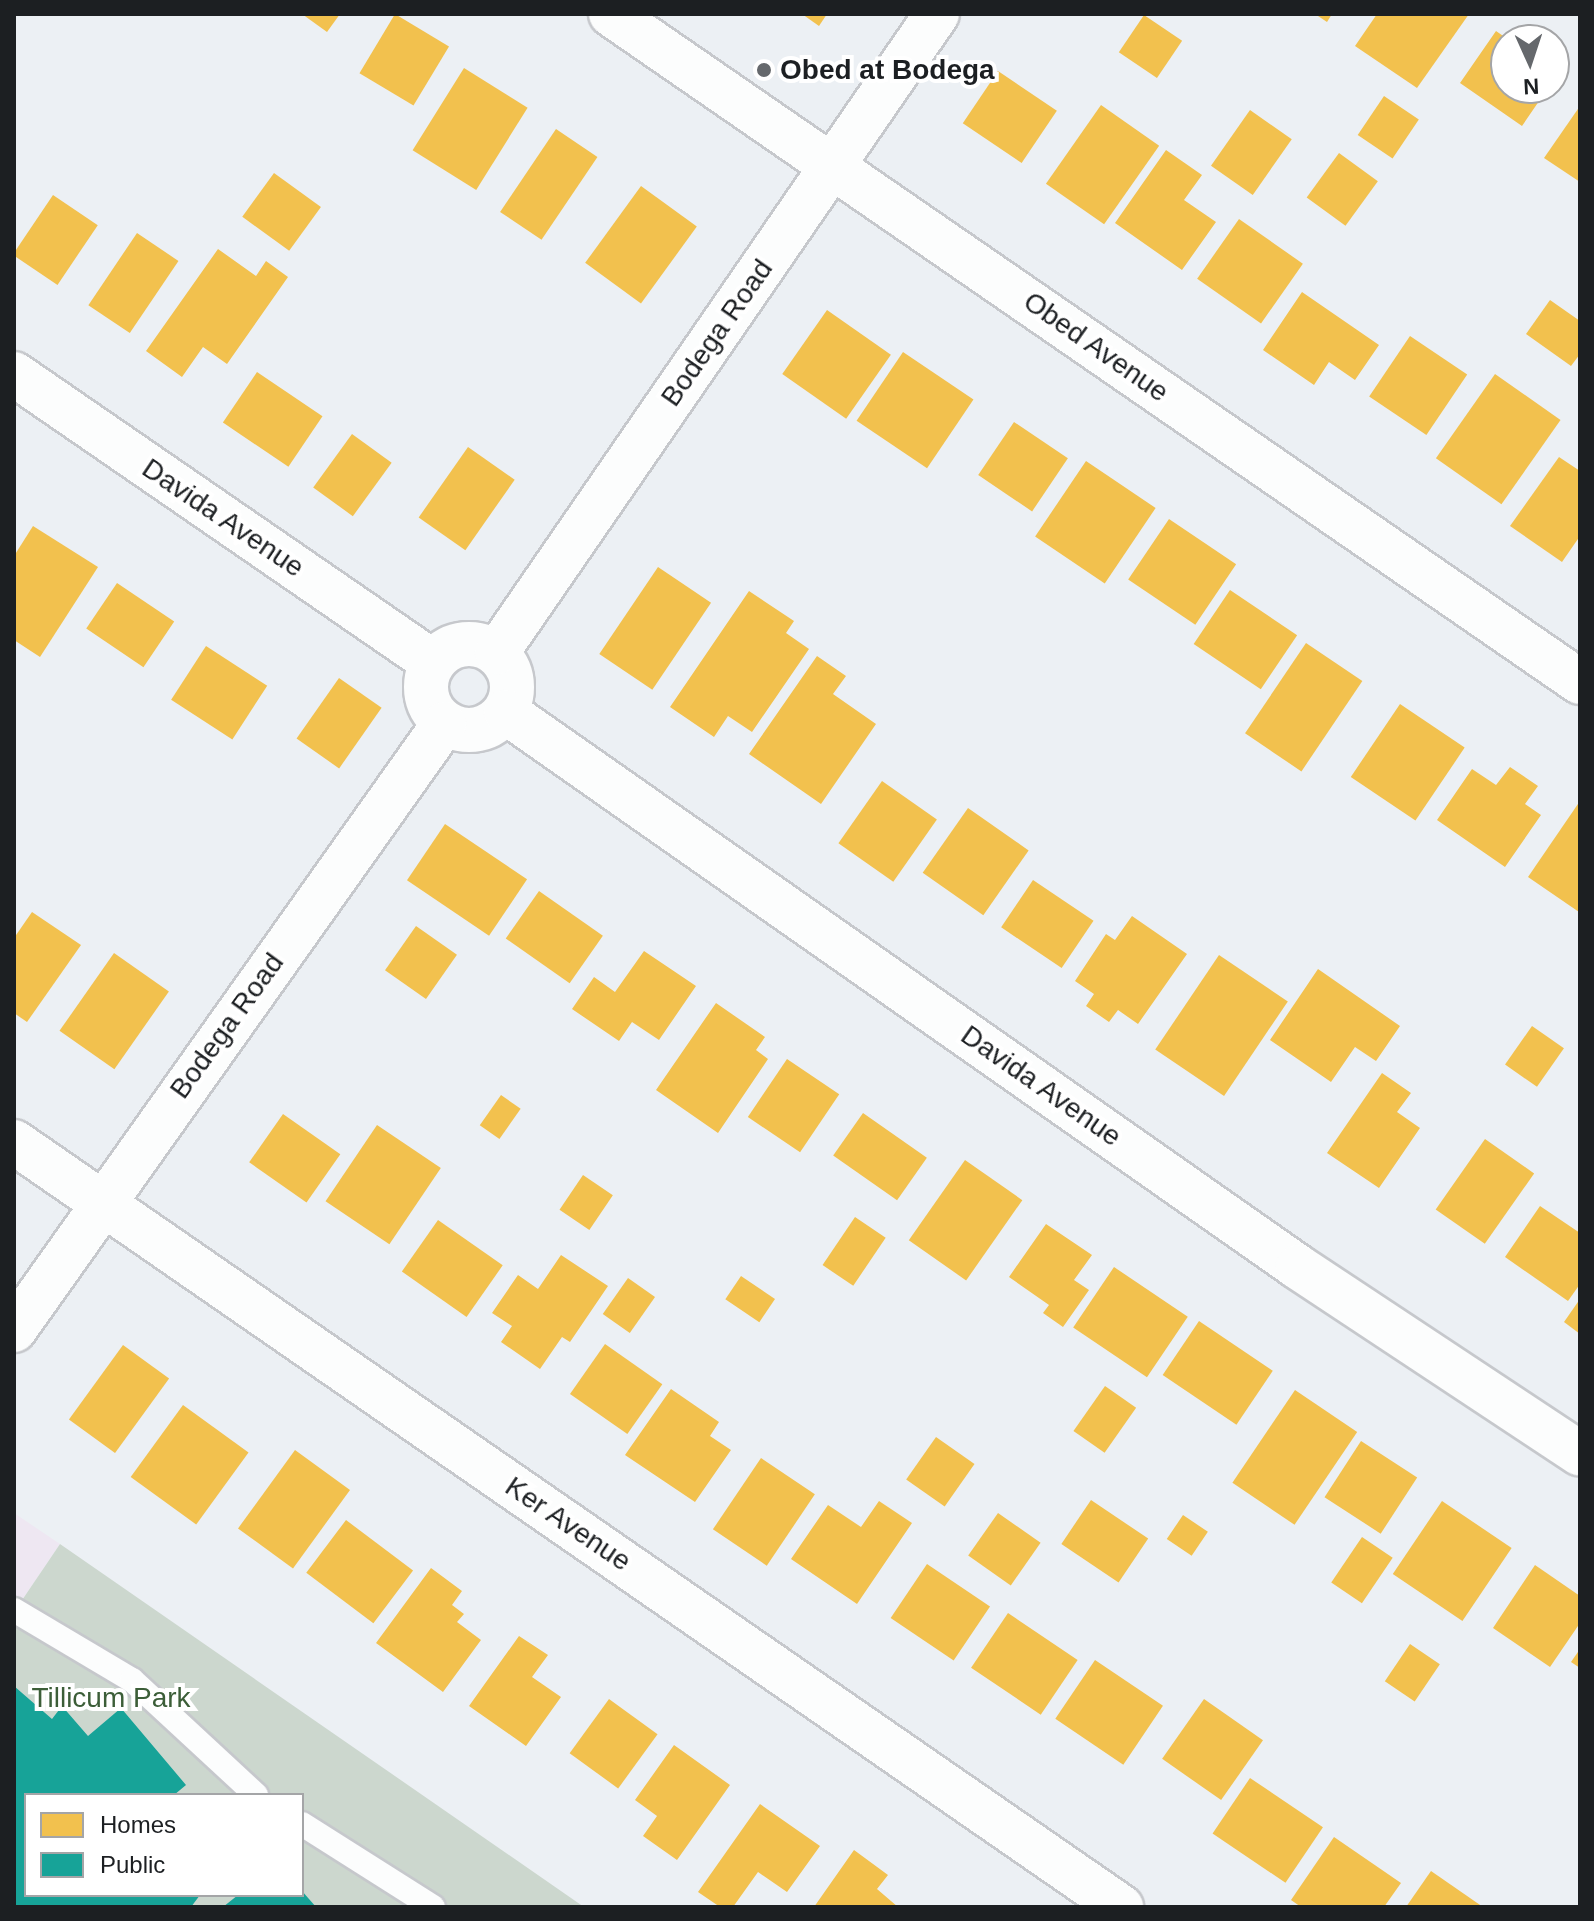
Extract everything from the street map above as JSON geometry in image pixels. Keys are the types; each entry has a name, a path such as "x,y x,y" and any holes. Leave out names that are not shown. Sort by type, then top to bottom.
{"street":[{"name":"Obed Avenue","path":"611,14 1580,682"},
{"name":"Bodega Road","path":"497,652 937,14"},
{"name":"Davida Avenue","path":"14,374 431,661"},
{"path":"462,642 497,652 513,680 506,712 477,731 444,724 424,695 431,661 462,642"},
{"name":"Davida Avenue","path":"506,712 1298,1267 1580,1454"},
{"name":"Bodega Road","path":"14,1330 102,1201 444,724"},
{"name":"Ker Avenue","path":"14,1142 1121,1907"}],"lane":[{"path":"14,1610 132,1680 254,1793"},
{"path":"304,1825 433,1907"}],"shaded area":[{"path":"14,1513 60,1544 14,1612"}],"green space":[{"name":"Tillicum Park","path":"60,1544 584,1907 14,1907 14,1612"}],"building: Homes":[{"path":"302,14 340,14 327,32"},
{"path":"395,14 449,46 413,106 359,73"},
{"path":"802,14 827,14 819,26"},
{"path":"1315,14 1332,14 1327,22"},
{"path":"1377,14 1469,14 1417,88 1355,46"},
{"path":"1144,15 1182,41 1157,78 1119,52"},
{"path":"1490,40 1490,104 1460,83"},
{"path":"464,68 528,108 476,190 413,150"},
{"path":"998,71 1057,111 1022,163 963,123"},
{"path":"1384,96 1419,119 1393,158 1358,135"},
{"path":"1490,104 1537,104 1522,126"},
{"path":"1101,105 1159,146 1104,224 1046,184"},
{"path":"1580,106 1580,182 1544,158"},
{"path":"1250,110 1292,139 1253,195 1211,166"},
{"path":"556,129 597,157 542,240 500,212"},
{"path":"1166,150 1202,175 1184,200 1216,222 1182,270 1115,223"},
{"path":"1339,153 1378,181 1346,226 1307,197"},
{"path":"274,173 321,207 289,251 242,217"},
{"path":"641,186 697,227 641,303 585,263"},
{"path":"53,195 98,225 58,285 14,256"},
{"path":"1239,219 1303,264 1261,324 1197,279"},
{"path":"137,233 178,261 130,333 88,305"},
{"path":"218,249 256,276 266,261 288,277 227,364 203,347 182,377 146,351"},
{"path":"1302,292 1379,345 1355,380 1329,362 1314,385 1263,350"},
{"path":"1550,300 1580,321 1580,354 1571,366 1526,334"},
{"path":"827,310 891,355 846,419 782,374"},
{"path":"1410,336 1467,375 1426,435 1369,397"},
{"path":"903,352 973,400 927,468 857,421"},
{"path":"257,372 322,416 288,467 223,423"},
{"path":"1495,374 1561,420 1501,504 1436,458"},
{"path":"1014,422 1068,458 1032,511 978,475"},
{"path":"352,434 392,463 353,516 313,487"},
{"path":"468,447 515,480 465,550 419,517"},
{"path":"1559,457 1580,471 1580,536 1562,562 1510,526"},
{"path":"1086,461 1156,508 1105,583 1035,536"},
{"path":"1169,519 1236,564 1195,625 1128,580"},
{"path":"33,526 98,567 40,657 14,640 14,556"},
{"path":"658,567 711,603 652,690 599,654"},
{"path":"117,583 174,622 143,667 86,629"},
{"path":"1230,590 1297,635 1261,689 1194,644"},
{"path":"749,591 794,621 786,633 809,649 752,732 728,716 714,737 670,707"},
{"path":"1306,643 1362,681 1301,771 1245,733"},
{"path":"206,646 267,686 232,739 171,700"},
{"path":"817,656 846,676 833,694 876,724 821,804 749,754"},
{"path":"339,678 382,708 339,768 297,739"},
{"path":"1400,704 1465,748 1415,821 1351,777"},
{"path":"1510,767 1538,786 1525,804 1541,815 1505,867 1437,820 1472,769 1496,785"},
{"path":"882,781 937,819 893,882 838,843"},
{"path":"1580,801 1580,911 1579,912 1528,877"},
{"path":"968,808 1029,850 983,915 923,873"},
{"path":"445,824 527,879 489,936 407,880"},
{"path":"1033,880 1094,921 1062,968 1001,927"},
{"path":"539,891 603,936 570,983 506,939"},
{"path":"32,912 81,945 27,1022 14,1013 14,938"},
{"path":"1132,916 1187,954 1138,1024 1118,1010 1109,1022 1086,1006 1094,994 1075,981 1106,934 1115,940"},
{"path":"416,926 457,955 426,999 385,970"},
{"path":"644,951 696,986 659,1040 632,1022 619,1041 572,1009 594,977 615,992"},
{"path":"114,953 169,991 114,1069 60,1031"},
{"path":"1219,955 1288,1001 1224,1096 1155,1050"},
{"path":"1318,969 1400,1026 1376,1061 1355,1047 1331,1082 1270,1040"},
{"path":"716,1003 765,1037 756,1050 768,1059 718,1133 656,1090"},
{"path":"1532,1026 1564,1048 1537,1087 1505,1065"},
{"path":"787,1059 839,1094 800,1152 748,1117"},
{"path":"1382,1073 1411,1093 1397,1112 1420,1128 1379,1188 1327,1153"},
{"path":"501,1095 521,1109 499,1139 480,1125"},
{"path":"863,1113 927,1158 897,1200 833,1156"},
{"path":"283,1114 340,1154 306,1202 249,1162"},
{"path":"377,1125 441,1168 389,1244 326,1201"},
{"path":"1485,1139 1534,1173 1485,1244 1436,1209"},
{"path":"965,1160 1022,1200 966,1280 909,1240"},
{"path":"583,1175 613,1195 589,1230 560,1210"},
{"path":"1540,1206 1580,1233 1580,1284 1568,1301 1505,1257"},
{"path":"855,1217 886,1238 853,1286 823,1265"},
{"path":"438,1220 503,1265 467,1317 402,1272"},
{"path":"1046,1224 1092,1255 1074,1280 1089,1290 1063,1327 1043,1313 1049,1305 1009,1277"},
{"path":"561,1255 608,1286 570,1342 562,1337 540,1369 501,1342 512,1326 492,1313 518,1275 538,1289"},
{"path":"1114,1267 1188,1317 1147,1377 1073,1328"},
{"path":"741,1276 775,1299 759,1322 725,1299"},
{"path":"628,1278 655,1297 630,1333 603,1314"},
{"path":"1580,1299 1580,1334 1564,1322"},
{"path":"1199,1321 1273,1371 1236,1425 1163,1375"},
{"path":"605,1344 662,1384 627,1434 570,1394"},
{"path":"123,1345 169,1379 115,1453 69,1419"},
{"path":"1105,1386 1136,1408 1105,1453 1073,1431"},
{"path":"671,1389 719,1422 710,1436 731,1450 695,1502 625,1455"},
{"path":"1295,1390 1357,1432 1295,1525 1232,1483"},
{"path":"183,1405 249,1453 196,1525 131,1477"},
{"path":"936,1437 975,1464 945,1507 906,1480"},
{"path":"1361,1441 1417,1477 1381,1534 1325,1497"},
{"path":"295,1450 350,1490 293,1568 238,1528"},
{"path":"761,1458 815,1494 767,1566 713,1529"},
{"path":"1091,1500 1148,1539 1119,1583 1061,1544"},
{"path":"879,1501 912,1523 857,1604 791,1559 828,1505 861,1527"},
{"path":"1442,1501 1512,1548 1462,1621 1393,1574"},
{"path":"998,1513 1041,1543 1011,1585 968,1556"},
{"path":"1183,1515 1208,1532 1192,1556 1167,1539"},
{"path":"346,1520 413,1571 373,1623 306,1573"},
{"path":"1362,1537 1393,1558 1362,1603 1331,1583"},
{"path":"927,1564 990,1606 954,1660 891,1618"},
{"path":"1535,1565 1580,1596 1580,1623 1550,1667 1493,1628"},
{"path":"431,1568 462,1591 452,1605 464,1614 457,1622 481,1640 443,1692 376,1643"},
{"path":"1008,1613 1078,1660 1041,1715 971,1668"},
{"path":"519,1636 548,1655 532,1677 561,1697 526,1746 469,1706"},
{"path":"1410,1644 1440,1664 1415,1701 1385,1681"},
{"path":"1580,1649 1580,1668 1571,1662"},
{"path":"1095,1660 1163,1706 1123,1765 1055,1719"},
{"path":"609,1699 658,1734 618,1788 570,1753"},
{"path":"1204,1699 1263,1740 1221,1800 1162,1759"},
{"path":"674,1745 730,1785 677,1860 643,1836 657,1816 635,1800"},
{"path":"1250,1778 1323,1827 1285,1883 1213,1834"},
{"path":"760,1804 820,1846 787,1892 758,1872 733,1907 720,1907 698,1892"},
{"path":"1334,1837 1401,1883 1384,1907 1301,1907 1291,1900"},
{"path":"854,1850 888,1875 877,1889 898,1907 814,1907"},
{"path":"1431,1871 1483,1907 1406,1907"}],"building: Public":[{"path":"14,1686 52,1719 62,1706 88,1736 121,1708 186,1785 176,1793 24,1793 24,1897 198,1897 191,1907 14,1907"},
{"path":"304,1893 316,1907 223,1907 236,1897 304,1897"}],"place":[{"name":"Obed at Bodega","path":"764,70"}]}
